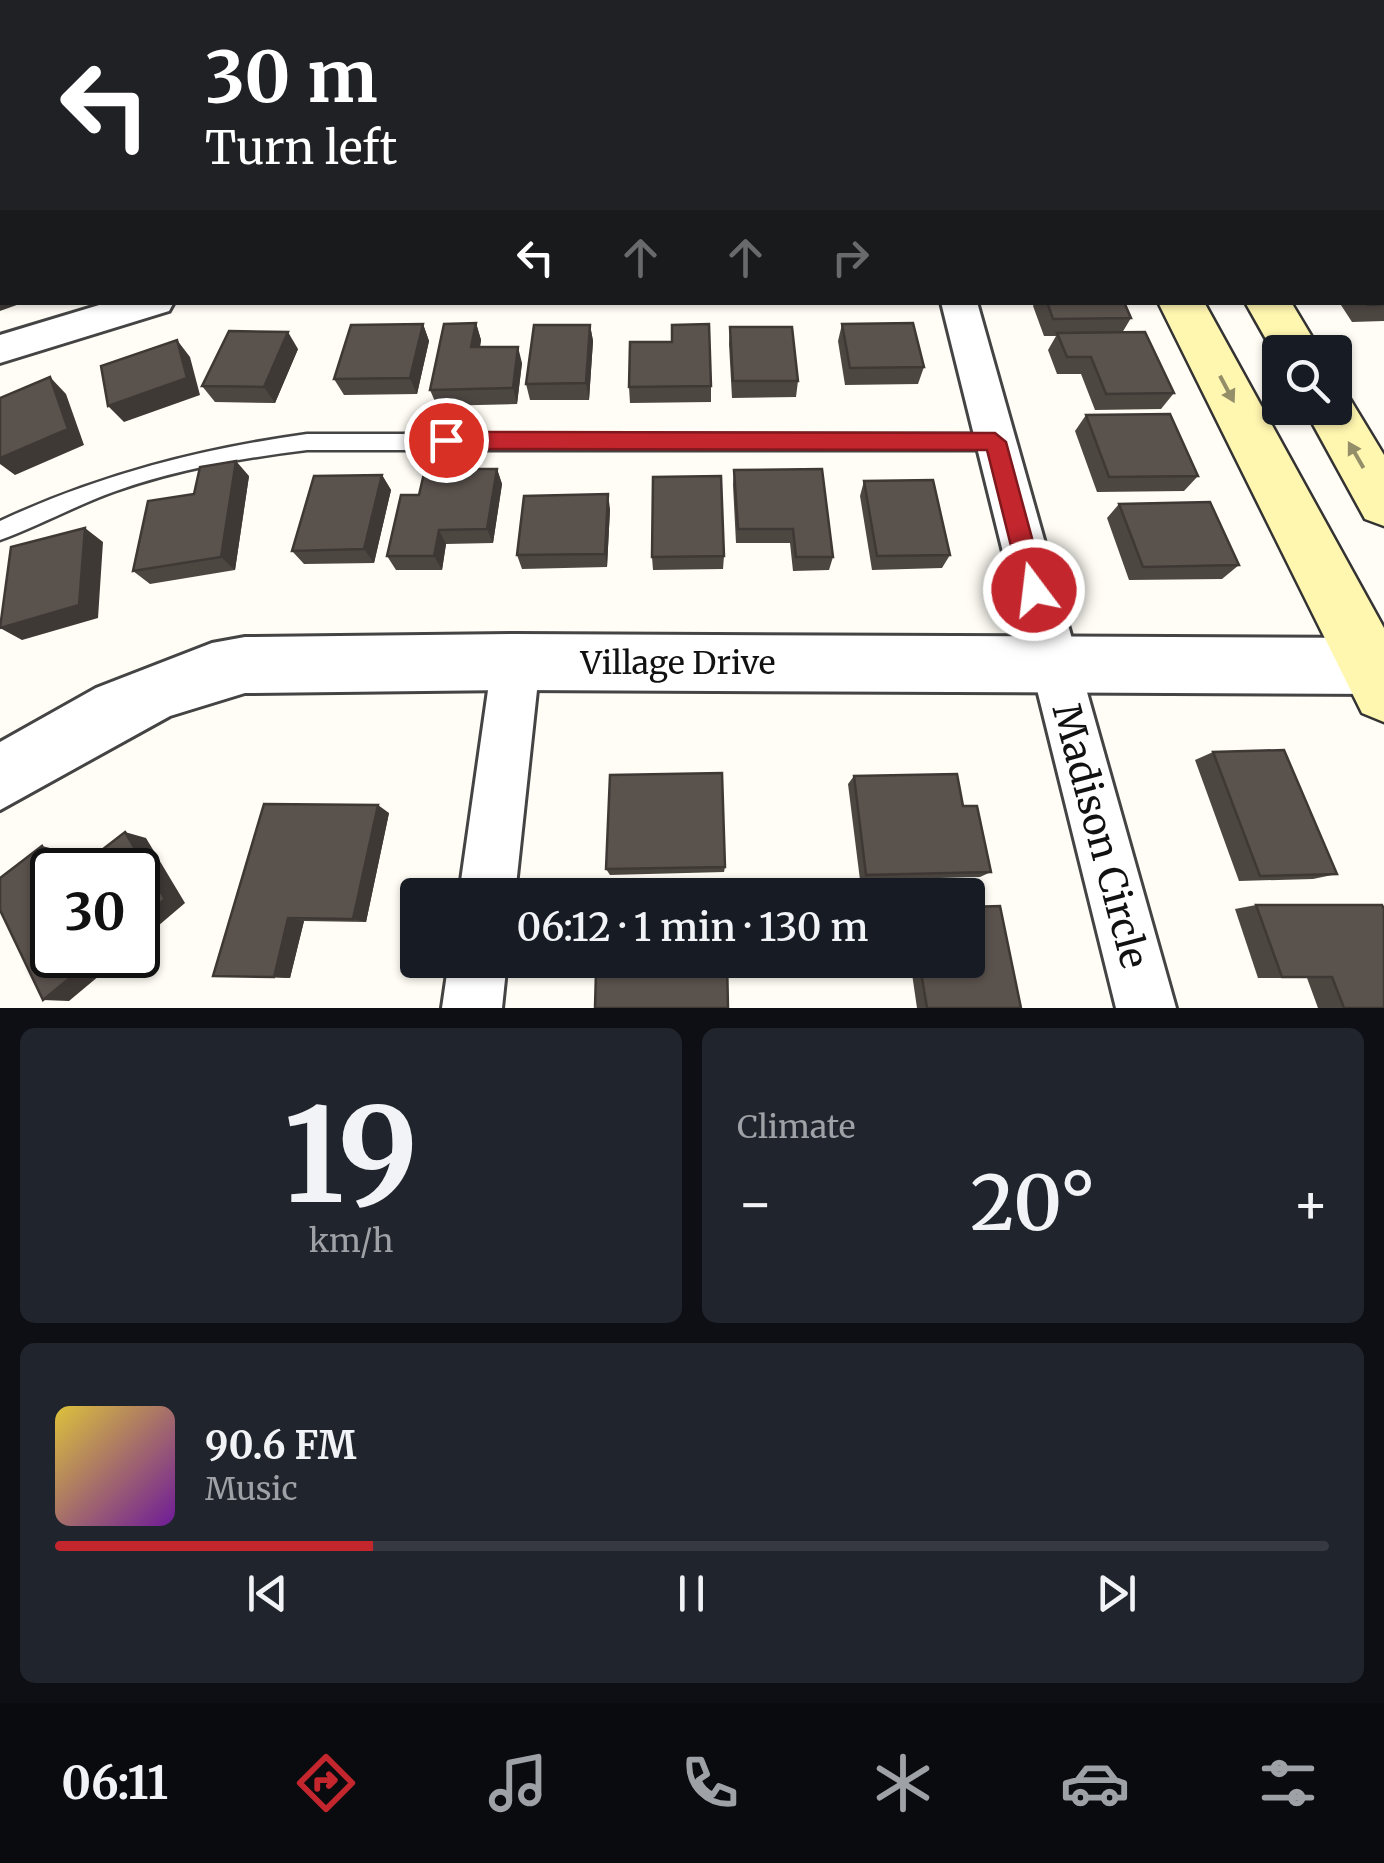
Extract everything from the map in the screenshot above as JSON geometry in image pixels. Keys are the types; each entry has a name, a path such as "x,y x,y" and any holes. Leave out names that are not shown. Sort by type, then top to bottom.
{"main road":[{"path":"1184,305 1380,674"},
{"path":"1270,305 1287,335"},
{"path":"1339,425 1384,502"}],"street":[{"path":"0,350 146,305"},
{"name":"Madison Circle","path":"959,305 1146,1008"},
{"name":"Village Drive","path":"0,778 142,696 210,670 320,662 516,662 1054,665 1380,674"},
{"path":"488,878 516,662"},
{"path":"472,1008 476,978"}],"lane":[{"path":"0,531 74,495 150,471 233,451 307,442 995,442"}],"building":[{"path":"1048,305 1125,305 1131,318 1053,319"},
{"path":"476,323 471,347 518,347 513,388 430,390 444,324"},
{"path":"913,323 924,367 850,368 842,324"},
{"path":"423,324 410,378 334,379 351,325"},
{"path":"709,324 711,386 629,387 630,342 672,342 672,325"},
{"path":"534,325 590,325 586,383 526,384"},
{"path":"730,327 792,327 798,381 733,381"},
{"path":"229,331 288,332 264,387 202,386"},
{"path":"1145,332 1174,393 1106,394 1091,357 1067,357 1057,333"},
{"path":"177,340 187,378 108,406 101,366"},
{"path":"50,377 68,429 0,458 0,398"},
{"path":"1170,414 1198,476 1109,477 1086,415"},
{"path":"236,461 221,557 133,571 148,501 194,494 200,467"},
{"path":"425,469 497,469 487,529 439,530 434,556 387,556 401,495 419,495"},
{"path":"822,469 833,557 796,557 793,529 738,529 734,470"},
{"path":"382,475 364,549 292,551 314,476"},
{"path":"721,476 724,556 652,557 653,477"},
{"path":"933,480 950,555 877,556 864,481"},
{"path":"608,494 605,554 517,555 524,496"},
{"path":"1210,502 1239,565 1143,567 1119,504"},
{"path":"85,528 79,605 0,628 11,547"},
{"path":"1284,750 1337,874 1260,876 1213,752"},
{"path":"722,773 725,867 606,869 610,775"},
{"path":"957,774 963,806 977,806 991,872 866,875 854,776"},
{"path":"264,804 378,805 353,919 288,918 274,977 213,976"},
{"path":"125,832 135,848 104,848"},
{"path":"30,855 30,973 0,910 0,878"},
{"path":"1256,905 1382,905 1384,1008 1344,1008 1332,977 1282,977"},
{"path":"985,906 1000,906 1021,1008 927,1008 922,978 985,978"},
{"path":"32,978 70,978 43,1000"},
{"path":"596,978 727,978 728,1008 595,1008"}],"route":[{"path":"446,440 995,442 1034,590"}]}
